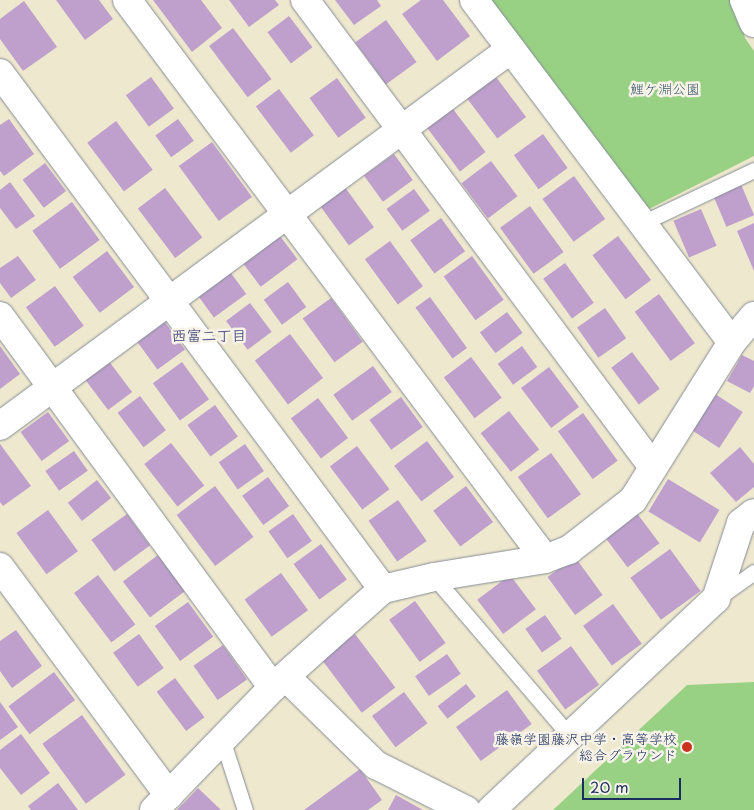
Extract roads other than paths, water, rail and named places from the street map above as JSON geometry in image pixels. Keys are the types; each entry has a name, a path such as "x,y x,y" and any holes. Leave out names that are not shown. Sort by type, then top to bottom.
{"street":[{"path":"127,0 545,559"},
{"path":"305,0 653,467"},
{"path":"474,0 732,342"},
{"path":"744,0 754,22"},
{"path":"0,426 511,49"},
{"path":"0,73 383,589"},
{"path":"0,316 52,387 280,682 376,765 466,810"},
{"path":"0,567 161,802 223,742 280,682 383,589 434,577 545,559 569,550 633,500 732,342 754,316"},
{"path":"491,810 716,599 741,523 754,513"}],"lane":[{"path":"642,223 754,170"},
{"path":"716,599 754,572"},
{"path":"434,577 570,736"},
{"path":"223,742 244,810"}],"place":[{"name":"藤嶺学園藤沢中学・高等学校 総合グラウンド","path":"687,747"}],"district":[{"name":"西富二丁目","path":"209,335"}],"park label":[{"name":"鯉ケ淵公園","path":"665,89"}]}
